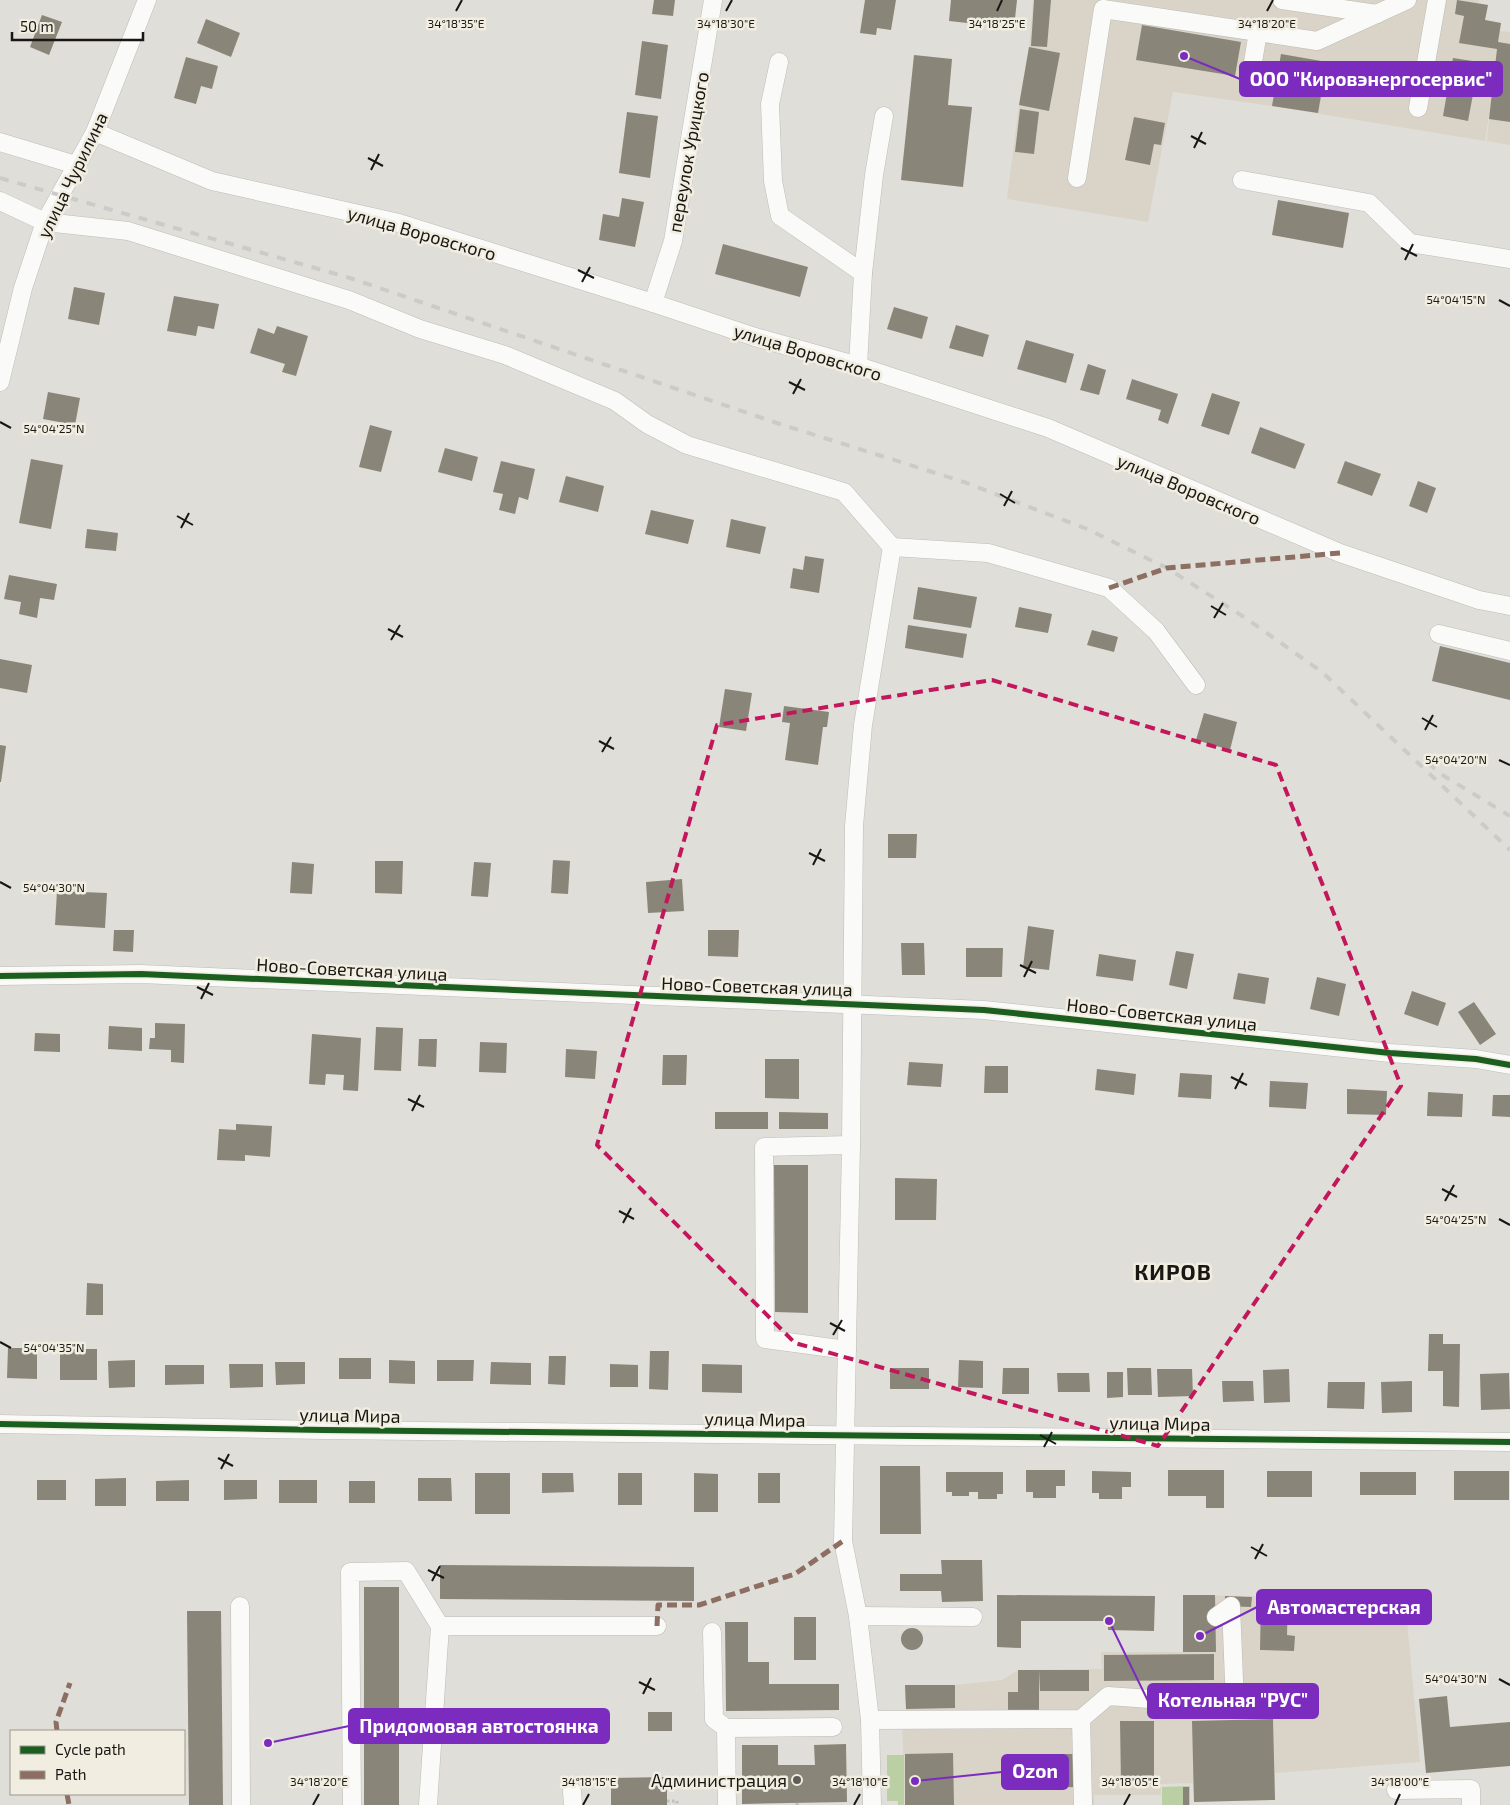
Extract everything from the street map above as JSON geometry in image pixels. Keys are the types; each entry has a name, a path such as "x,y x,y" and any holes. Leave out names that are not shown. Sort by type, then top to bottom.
{"street":[{"name":"улица Чурилина","path":"0,382 23,288 45,222 95,132 147,0"},
{"name":"переулок Урицкого","path":"654,303 673,241 714,0"},
{"path":"1282,0 1377,14"},
{"path":"1077,178 1103,9 1317,41 1408,0"},
{"path":"1418,108 1437,0"},
{"path":"1250,80 1258,32"},
{"path":"779,62 770,104 773,181 780,216 863,273"},
{"path":"858,366 863,273 874,175 884,116"},
{"name":"улица Воровского","path":"95,132 212,182 399,223 654,303 755,337 858,366 1048,428 1340,553 1479,600 1510,606"},
{"path":"0,142 76,165"},
{"path":"1242,180 1369,203 1410,243 1510,259"},
{"path":"0,201 45,222 128,231 349,300 420,329 505,354 615,401 647,424 687,445 844,492 892,547 988,553 1110,588 1156,631 1196,685"},
{"path":"872,1805 870,1720 858,1616 843,1541 847,1435 852,1145 854,826 863,725 892,547"},
{"path":"1439,634 1510,651"},
{"name":"Ново-Советская улица","path":"0,976 141,974 853,1006 984,1010 1390,1053 1476,1059 1510,1065"},
{"path":"847,1350 765,1339 764,1146 852,1145"},
{"name":"улица Мира","path":"0,1424 1510,1442"},
{"path":"352,1805 350,1572 406,1571 440,1626 428,1805"},
{"path":"240,1606 241,1805"},
{"path":"870,1720 1081,1719 1108,1696 1235,1705 1231,1606 1216,1616"},
{"path":"858,1616 974,1617"},
{"path":"440,1626 657,1626"},
{"path":"712,1632 714,1719 726,1728 833,1727"},
{"path":"1081,1719 1083,1805"},
{"path":"726,1728 727,1805"},
{"path":"1396,1790 1471,1789 1471,1805"}],"path":[{"path":"667,1801 677,1801 677,1805"}],"highlighted area":[{"path":"992,680 1276,765 1401,1086 1158,1446 795,1343 597,1145 717,725"}],"shaded area":[{"path":"1033,0 1479,0 1479,3 1488,5 1485,20 1501,23 1500,31 1510,32 1510,145 1487,141 1490,108 1485,141 1272,106 1173,92 1148,222 1007,199 1019,105 1029,47"},
{"path":"1183,1595 1405,1599 1420,1762 1275,1773 1275,1800 1194,1802 1193,1783 1161,1784 1161,1795 1094,1795 1094,1805 905,1805 902,1719 906,1709 905,1685 955,1685 1002,1680 1018,1670 1102,1669 1101,1652 1183,1652"}],"green space":[{"path":"887,1755 904,1755 904,1805 898,1805 898,1801 887,1801"},
{"path":"1190,1786 1190,1805 1162,1805 1162,1787"}],"building":[{"path":"654,0 675,0 673,16 652,14"},
{"path":"865,0 896,0 891,30 877,28 876,35 860,33"},
{"path":"951,0 1017,0 1014,28 949,21"},
{"path":"1034,0 1051,0 1047,47 1031,46"},
{"path":"1457,0 1488,5 1485,20 1501,23 1498,42 1510,44 1510,122 1489,119 1497,49 1459,43 1464,16 1455,14"},
{"path":"42,15 62,22 49,55 30,47"},
{"path":"206,19 240,33 231,57 197,43"},
{"path":"1142,25 1241,42 1235,76 1136,60"},
{"path":"642,41 668,45 661,99 635,95"},
{"path":"1029,47 1060,53 1049,111 1019,105"},
{"path":"1281,54 1327,62 1318,113 1272,106"},
{"path":"914,55 952,59 948,105 972,107 963,187 901,180"},
{"path":"186,57 218,66 212,89 201,86 196,104 174,98"},
{"path":"1453,58 1479,62 1468,121 1443,116"},
{"path":"1020,109 1039,112 1034,154 1015,152"},
{"path":"627,112 658,116 650,178 619,173"},
{"path":"1134,117 1165,123 1161,145 1154,144 1150,165 1125,160"},
{"path":"622,198 644,202 635,247 599,240 603,214 619,217"},
{"path":"1278,200 1349,213 1343,248 1272,235"},
{"path":"723,244 808,267 800,297 715,274"},
{"path":"74,287 105,293 99,325 68,319"},
{"path":"174,296 219,304 214,329 198,326 196,336 167,331"},
{"path":"894,307 928,317 922,339 887,329"},
{"path":"956,325 989,335 983,357 949,348"},
{"path":"277,326 308,336 296,376 282,372 285,364 250,353 258,328 274,334"},
{"path":"1026,340 1074,354 1066,383 1017,369"},
{"path":"1088,364 1106,370 1099,395 1080,390"},
{"path":"1132,379 1178,394 1168,424 1158,420 1161,410 1126,399"},
{"path":"48,392 80,398 75,425 43,419"},
{"path":"1212,393 1240,402 1229,435 1201,426"},
{"path":"370,425 392,431 381,472 359,467"},
{"path":"1260,427 1305,444 1295,469 1251,453"},
{"path":"445,448 478,457 472,481 438,472"},
{"path":"31,459 63,465 51,529 19,523"},
{"path":"501,461 535,469 528,500 519,497 515,514 499,510 503,494 493,492"},
{"path":"1345,461 1381,474 1372,496 1337,483"},
{"path":"566,476 604,486 598,512 559,502"},
{"path":"1418,481 1436,488 1427,513 1409,506"},
{"path":"651,510 694,520 688,544 645,534"},
{"path":"731,519 766,527 760,554 726,547"},
{"path":"87,529 118,533 116,551 85,548"},
{"path":"805,556 824,559 819,593 790,588 793,568 803,570"},
{"path":"9,575 57,584 54,600 40,598 37,618 19,614 21,602 4,599"},
{"path":"918,587 977,597 971,628 913,619"},
{"path":"1019,607 1052,614 1048,633 1015,627"},
{"path":"908,625 967,634 963,658 905,648"},
{"path":"1092,630 1118,637 1114,652 1087,645"},
{"path":"1440,646 1510,663 1510,700 1432,681"},
{"path":"0,659 32,665 27,693 0,688"},
{"path":"725,689 752,693 746,731 719,727"},
{"path":"784,706 829,712 827,727 823,727 818,765 785,760 790,723 782,722"},
{"path":"1204,713 1237,722 1230,750 1196,740"},
{"path":"0,745 6,746 1,782 0,782"},
{"path":"888,834 917,834 916,858 888,858"},
{"path":"553,860 570,861 568,894 551,893"},
{"path":"375,861 403,861 402,894 375,893"},
{"path":"292,862 314,864 312,894 290,893"},
{"path":"474,862 491,863 488,897 471,896"},
{"path":"682,879 684,911 648,913 646,882"},
{"path":"57,891 107,893 105,928 55,925"},
{"path":"1028,926 1054,930 1049,970 1023,967"},
{"path":"114,930 134,930 133,952 113,951"},
{"path":"708,930 739,930 738,957 708,956"},
{"path":"901,943 924,943 925,975 902,975"},
{"path":"966,948 1003,948 1002,977 966,977"},
{"path":"1176,951 1194,954 1187,989 1169,985"},
{"path":"1099,954 1136,960 1133,981 1096,976"},
{"path":"1238,973 1269,978 1265,1004 1233,999"},
{"path":"1317,977 1346,984 1339,1016 1310,1009"},
{"path":"1412,991 1446,1003 1438,1026 1404,1014"},
{"path":"1474,1002 1496,1034 1480,1045 1458,1012"},
{"path":"155,1023 185,1024 184,1063 171,1062 171,1050 149,1049 150,1038 155,1038"},
{"path":"109,1026 142,1028 142,1051 108,1049"},
{"path":"376,1027 403,1028 401,1071 374,1070"},
{"path":"35,1033 60,1034 60,1052 34,1051"},
{"path":"312,1034 361,1038 358,1091 343,1090 344,1075 326,1074 325,1085 309,1084"},
{"path":"419,1039 437,1039 436,1067 418,1066"},
{"path":"480,1042 507,1043 506,1073 479,1072"},
{"path":"566,1049 597,1051 595,1079 565,1077"},
{"path":"663,1055 687,1055 686,1085 662,1085"},
{"path":"765,1059 799,1059 799,1099 765,1098"},
{"path":"909,1062 943,1064 941,1087 907,1085"},
{"path":"985,1066 1008,1066 1008,1093 984,1093"},
{"path":"1097,1069 1136,1074 1134,1095 1095,1090"},
{"path":"1180,1073 1212,1075 1211,1099 1178,1097"},
{"path":"1270,1081 1308,1083 1306,1109 1269,1107"},
{"path":"1347,1089 1387,1091 1386,1115 1347,1114"},
{"path":"1428,1092 1463,1094 1462,1117 1427,1116"},
{"path":"1493,1095 1510,1095 1510,1117 1492,1116"},
{"path":"715,1112 768,1112 768,1129 715,1129"},
{"path":"779,1112 828,1113 828,1129 779,1129"},
{"path":"236,1124 272,1126 270,1157 245,1155 245,1161 217,1160 219,1129 236,1130"},
{"path":"774,1165 808,1165 808,1313 775,1312"},
{"path":"895,1178 937,1179 936,1220 895,1220"},
{"path":"87,1283 103,1284 103,1315 86,1315"},
{"path":"1429,1334 1443,1334 1443,1344 1460,1344 1459,1407 1443,1406 1443,1371 1428,1371"},
{"path":"8,1348 37,1348 37,1379 7,1378"},
{"path":"60,1349 97,1349 97,1380 60,1380"},
{"path":"650,1351 669,1351 668,1390 649,1389"},
{"path":"549,1356 566,1356 565,1385 548,1384"},
{"path":"339,1358 371,1358 371,1379 339,1379"},
{"path":"135,1360 135,1387 109,1388 108,1361"},
{"path":"389,1360 415,1361 415,1384 389,1383"},
{"path":"437,1360 474,1360 473,1381 437,1381"},
{"path":"959,1360 983,1361 983,1388 958,1387"},
{"path":"275,1362 305,1362 305,1384 276,1385"},
{"path":"491,1362 531,1363 531,1385 490,1384"},
{"path":"229,1364 263,1364 263,1387 230,1388"},
{"path":"610,1364 638,1365 638,1387 610,1387"},
{"path":"702,1364 742,1365 742,1393 702,1392"},
{"path":"165,1365 204,1365 204,1384 165,1385"},
{"path":"890,1368 929,1368 929,1389 890,1389"},
{"path":"1003,1368 1029,1368 1029,1394 1002,1394"},
{"path":"1127,1368 1151,1368 1152,1395 1128,1395"},
{"path":"1157,1369 1192,1369 1193,1396 1158,1397"},
{"path":"1289,1369 1290,1402 1264,1403 1263,1370"},
{"path":"1107,1372 1123,1372 1123,1397 1107,1398"},
{"path":"1057,1373 1089,1373 1090,1392 1058,1392"},
{"path":"1509,1373 1510,1409 1481,1410 1480,1374"},
{"path":"1222,1381 1253,1381 1254,1401 1223,1402"},
{"path":"1412,1381 1412,1412 1382,1413 1381,1382"},
{"path":"1328,1382 1365,1382 1364,1409 1327,1408"},
{"path":"880,1466 920,1466 921,1534 880,1534"},
{"path":"1026,1470 1065,1470 1065,1486 1056,1486 1056,1498 1033,1498 1033,1492 1026,1492"},
{"path":"1168,1470 1224,1470 1224,1508 1206,1508 1206,1496 1168,1496"},
{"path":"1092,1471 1131,1472 1131,1487 1122,1487 1122,1499 1099,1499 1099,1493 1092,1493"},
{"path":"1267,1471 1312,1471 1312,1497 1267,1497"},
{"path":"1454,1471 1509,1471 1509,1500 1454,1500"},
{"path":"946,1472 1003,1472 1003,1494 997,1494 997,1499 978,1499 978,1492 969,1492 969,1496 952,1496 952,1492 946,1492"},
{"path":"1360,1472 1416,1472 1416,1495 1360,1495"},
{"path":"475,1473 510,1473 510,1514 475,1514"},
{"path":"542,1473 573,1473 574,1492 542,1493"},
{"path":"618,1473 642,1473 642,1505 618,1505"},
{"path":"694,1473 718,1474 718,1512 694,1512"},
{"path":"758,1473 780,1473 780,1503 758,1503"},
{"path":"126,1478 126,1506 95,1506 95,1479"},
{"path":"418,1478 451,1478 452,1501 418,1501"},
{"path":"37,1480 66,1480 66,1500 37,1500"},
{"path":"189,1480 189,1501 156,1501 156,1481"},
{"path":"224,1480 257,1480 257,1499 224,1500"},
{"path":"279,1480 317,1480 317,1503 279,1503"},
{"path":"349,1481 375,1481 375,1503 349,1503"},
{"path":"941,1560 982,1560 983,1601 942,1602 941,1591 900,1591 900,1574 942,1574"},
{"path":"440,1565 694,1567 694,1601 440,1599"},
{"path":"364,1587 399,1587 399,1805 364,1805"},
{"path":"997,1595 1155,1596 1154,1631 1108,1630 1108,1621 1021,1621 1021,1648 997,1647"},
{"path":"1183,1595 1215,1595 1216,1652 1183,1652"},
{"path":"1225,1596 1252,1597 1251,1607 1225,1606"},
{"path":"1261,1597 1288,1598 1287,1635 1295,1636 1294,1651 1260,1650"},
{"path":"187,1611 221,1611 223,1805 189,1805"},
{"path":"794,1617 816,1617 816,1660 794,1660"},
{"path":"725,1622 748,1622 748,1662 769,1662 769,1684 839,1684 839,1710 726,1711"},
{"path":"912,1628 922,1635 923,1639 916,1649 912,1650 902,1643 901,1639 908,1629"},
{"path":"1214,1654 1214,1680 1104,1681 1104,1655"},
{"path":"1018,1670 1039,1670 1039,1711 1008,1711 1008,1692 1018,1692"},
{"path":"1039,1670 1089,1670 1089,1691 1040,1691"},
{"path":"905,1685 955,1685 955,1708 906,1709"},
{"path":"1447,1696 1450,1727 1510,1722 1510,1766 1426,1773 1419,1699"},
{"path":"648,1712 672,1712 672,1731 648,1731"},
{"path":"1273,1719 1275,1800 1194,1802 1192,1721"},
{"path":"1120,1721 1154,1721 1154,1784 1121,1784"},
{"path":"846,1744 847,1802 742,1804 742,1745 778,1745 778,1765 815,1765 814,1745"},
{"path":"953,1753 954,1805 905,1805 905,1754"},
{"path":"1021,1754 1078,1754 1078,1787 1021,1788"},
{"path":"667,1777 667,1805 611,1805 611,1778"},
{"path":"1183,1787 1189,1787 1189,1805 1183,1805"}],"railway":[{"path":"0,178 350,278 780,424 964,482 1087,529 1167,568 1244,617 1322,672 1510,850"},
{"path":"1428,763 1444,776 1510,816"}],"marked path":[{"path":"1109,588 1167,568 1340,553"},
{"path":"657,1626 658,1605 699,1605 795,1574 843,1541"},
{"path":"57,1730 56,1722 70,1683"},
{"path":"67,1795 69,1805"}],"cycle path":[{"path":"0,976 141,974 984,1010 1390,1053 1476,1059 1510,1065"},
{"path":"0,1424 324,1430 1510,1442"}],"place":[{"name":"ООО \"Кировэнергосервис\"","path":"1184,56"},
{"name":"Котельная \"РУС\"","path":"1109,1621"},
{"name":"Автомастерская","path":"1200,1636"},
{"name":"Придомовая автостоянка","path":"268,1743"},
{"name":"Администрация","path":"797,1780"},
{"name":"Ozon","path":"915,1781"}],"district":[{"name":"КИРОВ","path":"1173,1271"}]}
